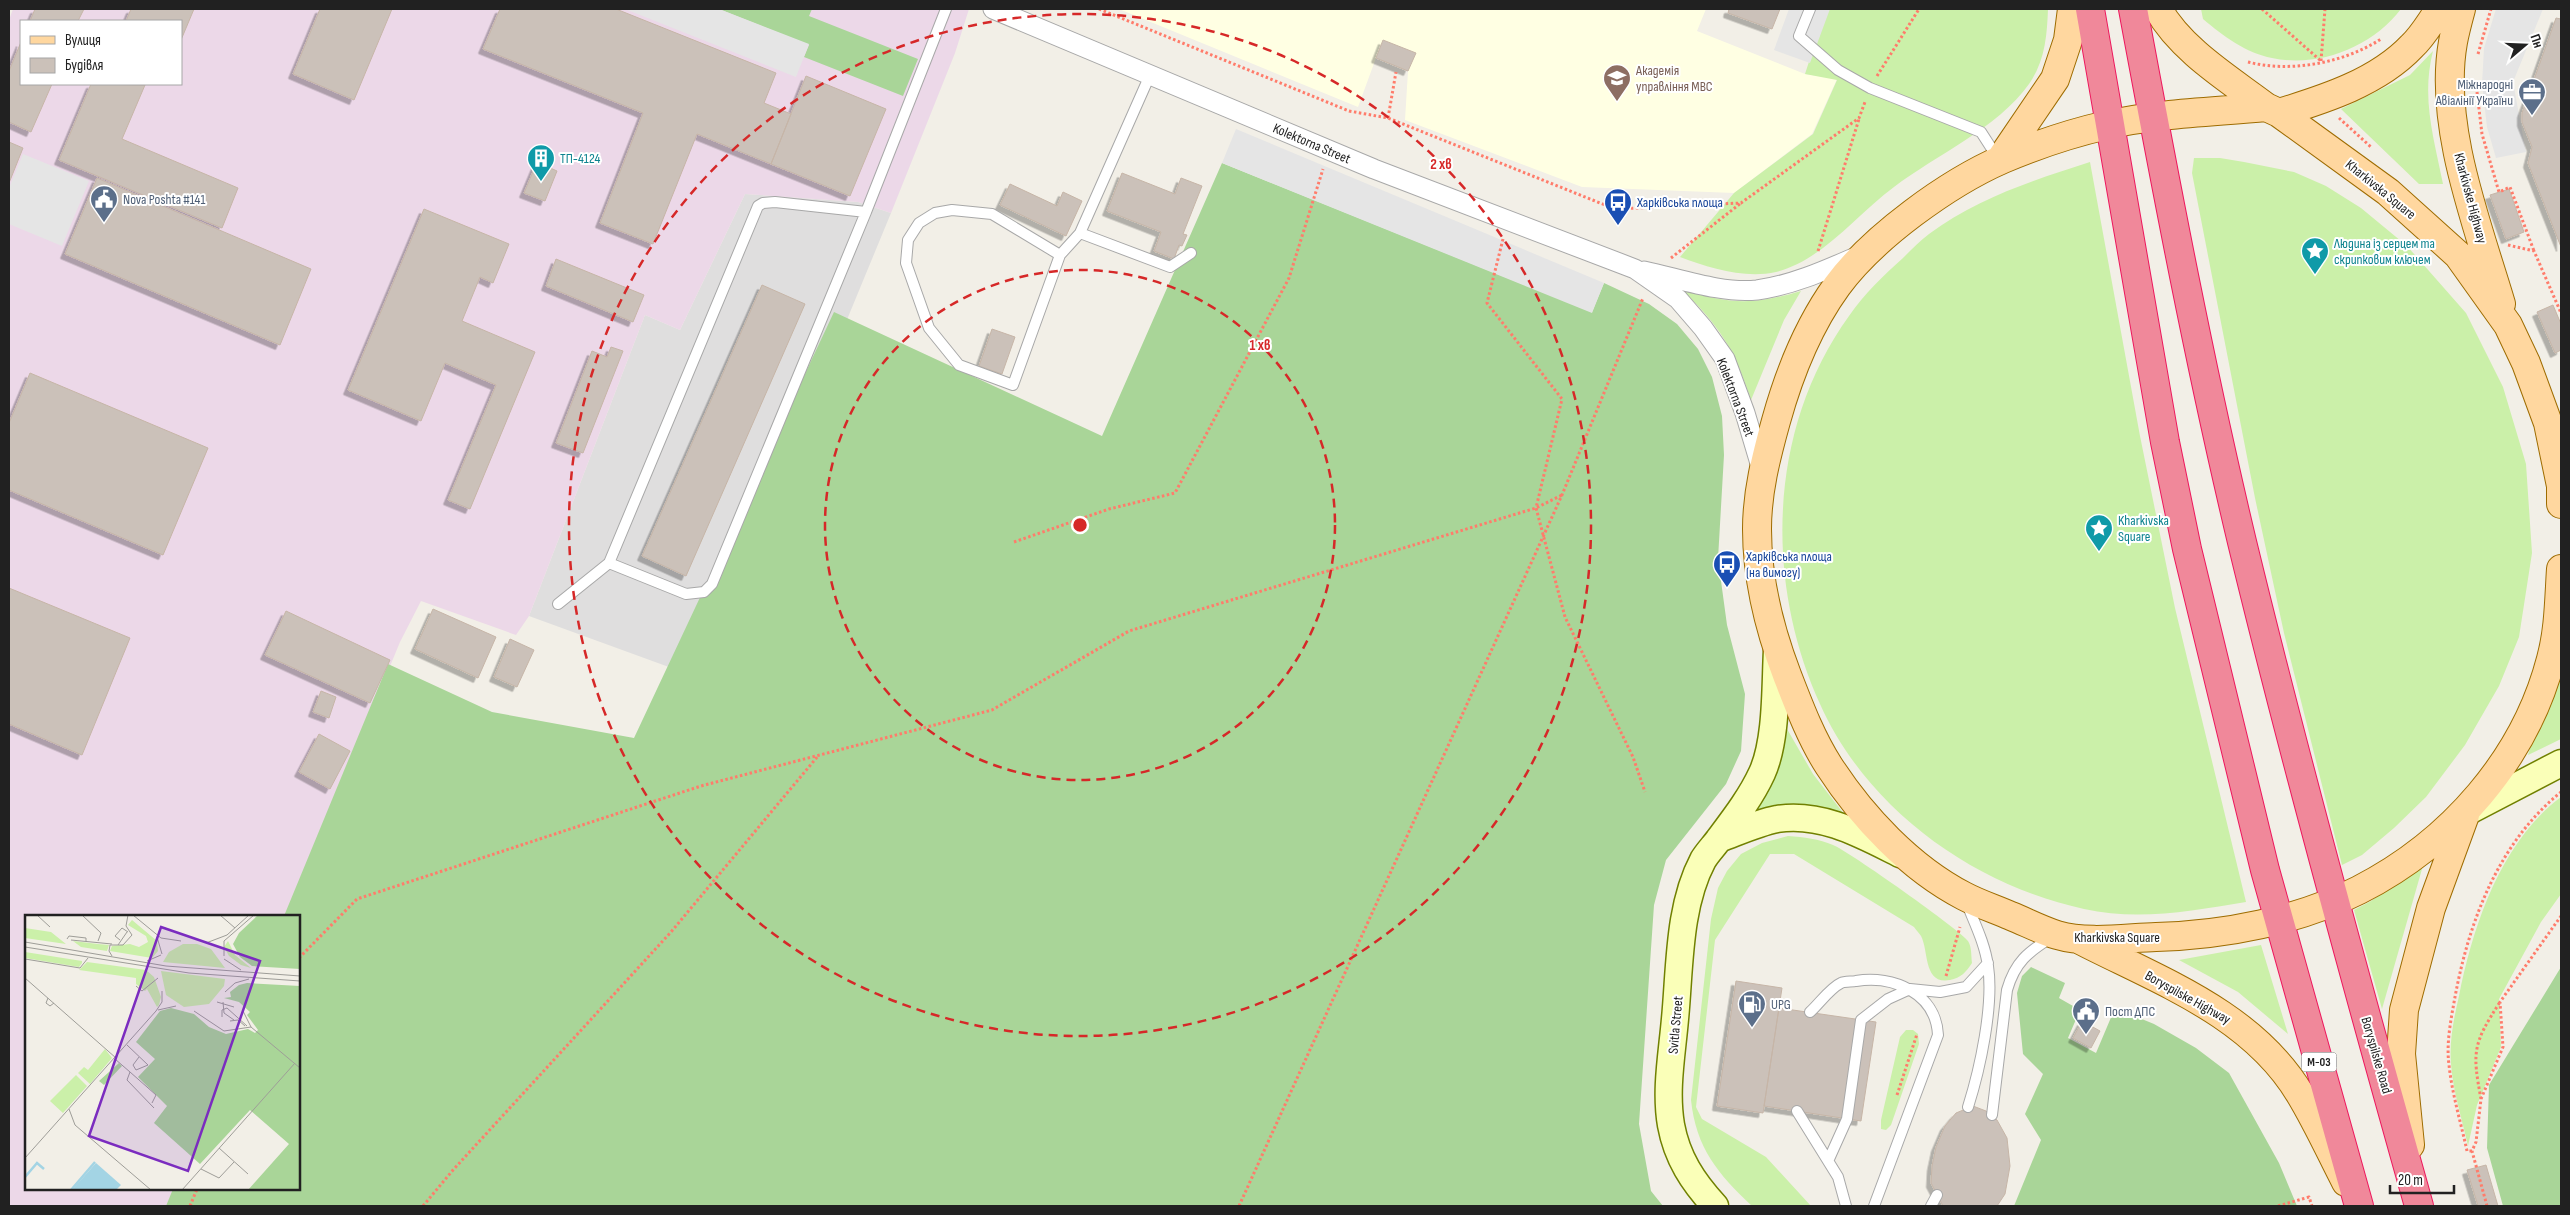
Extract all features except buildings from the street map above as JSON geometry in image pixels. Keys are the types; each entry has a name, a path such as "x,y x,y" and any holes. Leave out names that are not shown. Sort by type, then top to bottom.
{"highway":[{"path":"2090,9 2174,488 2279,919"},
{"path":"2133,9 2168,202 2242,540 2334,903"},
{"name":"Boryspilske Road","path":"2334,903 2416,1196"},
{"name":"М-03","path":"2279,919 2359,1206"}],"main road":[{"path":"2000,160 2055,79 2068,40 2072,9"},
{"path":"2158,9 2171,28 2193,50 2272,110 2350,88 2389,66 2413,46 2440,9"},
{"name":"Kharkivske Highway","path":"2461,9 2452,43 2450,79 2462,173 2508,324"},
{"name":"Kharkivska Square","path":"2561,504 2561,486 2548,423 2526,363 2508,324 2458,255 2388,192 2272,110 2153,118 2110,124 2059,138 2000,160 1963,180 1916,211 1869,251 1838,284 1810,329 1785,389 1762,470 1757,529 1763,594 1778,650 1801,712 1827,764 1863,812 1912,860 1963,896 2066,936 2183,936 2242,928 2279,919 2334,903 2380,878 2426,847 2467,812 2513,749 2538,698 2552,658 2557,624 2561,569"},
{"name":"Svitla Street","path":"1715,1206 1695,1185 1679,1156 1671,1124 1668,1092 1687,906 1692,886 1704,859 1746,802 1763,772 1771,737 1778,650"},
{"path":"2416,1196 2401,1054 2404,1010 2431,908 2467,812 2561,763"},
{"path":"1719,839 1778,819 1819,820 1850,829 1912,860"},
{"name":"Boryspilske Highway","path":"2066,936 2200,1001 2238,1024 2268,1053 2300,1093 2359,1206"}],"street":[{"name":"Kolektorna Street","path":"993,9 1374,169 1635,269 1715,287 1755,290 1785,284 1821,272 1869,251"},
{"name":"Kolektorna Street","path":"1635,269 1678,299 1703,328 1724,359 1745,413 1762,470"}],"lane":[{"path":"609,563 686,594 704,592 712,584 866,212 946,9"},
{"path":"1810,9 1800,36 1838,70 1870,88 1982,132 2000,160"},
{"path":"1060,254 992,214 952,210 935,212 918,223 908,240 906,263 928,328 959,365 1013,385 1060,254 1080,233 1150,75"},
{"path":"558,604 609,563 758,206 763,202 775,202 866,212"},
{"path":"1080,233 1170,267 1191,253"},
{"path":"1963,896 1981,940 1988,964 1990,982 1980,1068 1968,1107"},
{"path":"1992,1115 2007,990 2012,972 2023,958 2066,936"},
{"path":"1810,1012 1841,983 1864,980 1889,980 1910,989 1940,992 1966,987 1988,964"},
{"path":"1829,1159 1847,1119 1861,1020 1888,999 1910,989"},
{"path":"1874,1206 1938,1035 1937,1021 1930,1008 1910,989"},
{"path":"1797,1111 1829,1159 1838,1177 1846,1206"},
{"path":"1931,1206 1937,1195"}],"path":[{"path":"1099,9 1348,110 1388,118 1615,209 1741,203"},
{"path":"1818,253 1870,88 1919,9"},
{"path":"2262,9 2321,62"},
{"path":"2321,62 2325,9"},
{"path":"2477,64 2491,9"},
{"path":"2245,61 2269,68 2321,62 2370,46 2388,34"},
{"path":"1388,118 1396,72"},
{"path":"2475,84 2482,134 2499,192 2510,187 2534,251 2561,313"},
{"path":"1668,260 1741,203 1859,118"},
{"path":"1014,542 1109,509 1175,493 1289,278 1325,161"},
{"path":"1508,220 1488,302 1562,399 1536,508 1565,617 1633,757 1645,792"},
{"path":"2507,245 2534,251"},
{"path":"1239,1206 1544,536 1644,294"},
{"path":"300,957 358,899 701,786 992,710 1129,631 1536,508 1562,495"},
{"path":"424,1206 453,1170 671,932 818,756"},
{"path":"2472,1151 2467,1151 2448,1065 2450,1023 2465,950 2476,917 2506,855 2541,808 2561,792"},
{"path":"2482,1100 2474,1062 2480,1033 2561,916"},
{"path":"1945,981 1960,926"},
{"path":"2487,1206 2472,1151 2476,1142 2482,1100 2503,1047 2500,1002"},
{"path":"1896,1096 1917,1034"},
{"path":"190,1206 197,1190"},
{"path":"2278,1206 2309,1197 2312,1206"},
{"path":"2299,1201 2300,1206"}],"shaded area":[{"path":"13,9 969,9 955,53 891,213 858,202 745,194 680,330 645,315 529,616 516,635 421,601 400,642 287,915 25,915 25,1190 174,1190 166,1206 9,1206 9,20"},
{"path":"625,9 719,9 809,44 796,77"},
{"name":"Академія управління МВС","path":"1119,9 1706,9 1697,31 1805,74 1837,79 1812,134 1734,193 1582,187 1405,120 1408,71 1376,58 1358,107"},
{"path":"1789,9 1830,9 1810,63 1774,50"},
{"path":"2496,9 2543,9 2513,82 2526,152 2496,158 2487,127 2482,84 2484,48"},
{"path":"1236,129 1604,283 1592,313 1222,163"},
{"path":"23,154 89,181 62,246 9,224 9,188"},
{"path":"745,194 858,202 891,213 699,678 529,616 645,315 680,330"}],"green space":[{"path":"719,9 812,9 809,16 918,59 903,96 804,57 809,45"},
{"path":"1826,9 2048,9 2046,39 2039,66 2029,84 2001,114 1966,140 1894,187 1809,258 1776,272 1752,274 1727,271 1680,257 1734,193 1813,134 1837,80 1805,74"},
{"path":"2201,9 2401,9 2375,34 2360,44 2326,57 2290,60 2262,56 2235,43 2203,19"},
{"path":"2433,51 2428,85 2430,118 2443,184 2419,184 2341,109 2410,75"},
{"path":"2194,158 2220,158 2294,172 2326,186 2361,208 2407,246 2466,313 2503,387 2526,464 2532,553 2519,637 2499,686 2465,745 2426,797 2362,855 2342,865 2284,633 2255,498 2192,173"},
{"path":"2090,162 2140,436 2175,608 2246,902 2206,909 2165,913 2104,913 2043,898 2003,882 1964,861 1928,837 1895,809 1865,777 1840,742 1820,704 1802,657 1790,607 1783,557 1783,506 1789,456 1802,407 1822,360 1849,316 1867,293 1888,272 1926,237 1947,221 2006,191"},
{"path":"1222,163 1592,312 1604,283 1649,304 1677,324 1698,349 1712,377 1722,416 1724,455 1718,559 1727,625 1745,694 1741,751 1726,784 1666,860 1654,905 1639,1124 1651,1191 1663,1206 166,1206 173,1190 300,1190 300,915 284,915 388,664 492,712 634,738 834,312 1102,436"},
{"path":"1681,289 1714,298 1741,301 1768,299 1801,291 1784,320 1751,400 1732,352 1724,339 1695,302"},
{"path":"2561,666 2561,739 2528,755 2537,724"},
{"path":"1783,722 1813,774 1844,814 1819,809 1787,808 1751,814"},
{"path":"2561,797 2561,894 2541,922 2499,999 2501,1047 2477,1105 2468,1146 2452,1074 2451,1038 2472,941 2493,887 2506,861 2522,837 2540,816"},
{"path":"1788,836 1822,841 1833,845 1881,875 1961,934 1969,943 1972,963 1957,978 1941,980 1935,977 1928,966 1921,936 1914,927 1794,854 1770,854 1715,940 1696,1107 1702,1119 1766,1157 1811,1206 1752,1206 1729,1183 1711,1159 1698,1132 1691,1100 1711,919 1718,888 1727,871 1741,854 1762,843"},
{"path":"2424,862 2382,1009 2354,910 2371,901"},
{"path":"2261,945 2288,1034 2238,992 2179,960"},
{"path":"2031,967 2065,983 2059,998 2080,1010 2068,1038 2096,1053 2115,1008 2154,1024 2196,1048 2229,1073 2279,1163 2297,1206 2014,1206 2041,1140 2025,1114 2043,1074 2023,1054 2017,993 2022,976"},
{"path":"2561,967 2561,1206 2503,1206 2487,1148 2489,1085"},
{"path":"1906,1030 1913,1030 1918,1034 1919,1044 1891,1125 1886,1130 1881,1129 1881,1120 1900,1037"}],"place":[{"name":"Академія управління МВС","path":"1617,102"},
{"name":"Міжнародні Авіалінії України","path":"2532,116"},
{"name":"ТП-4124","path":"541,182"},
{"name":"Nova Poshta #141","path":"104,223"},
{"name":"Харківська площа","path":"1618,226"},
{"name":"Людина із серцем та скрипковим ключем","path":"2315,275"},
{"name":"Kharkivska Square","path":"2099,552"},
{"name":"Харківська площа (на вимогу)","path":"1727,588"},
{"name":"UPG","path":"1752,1028"},
{"name":"Пост ДПС","path":"2086,1035"}]}
